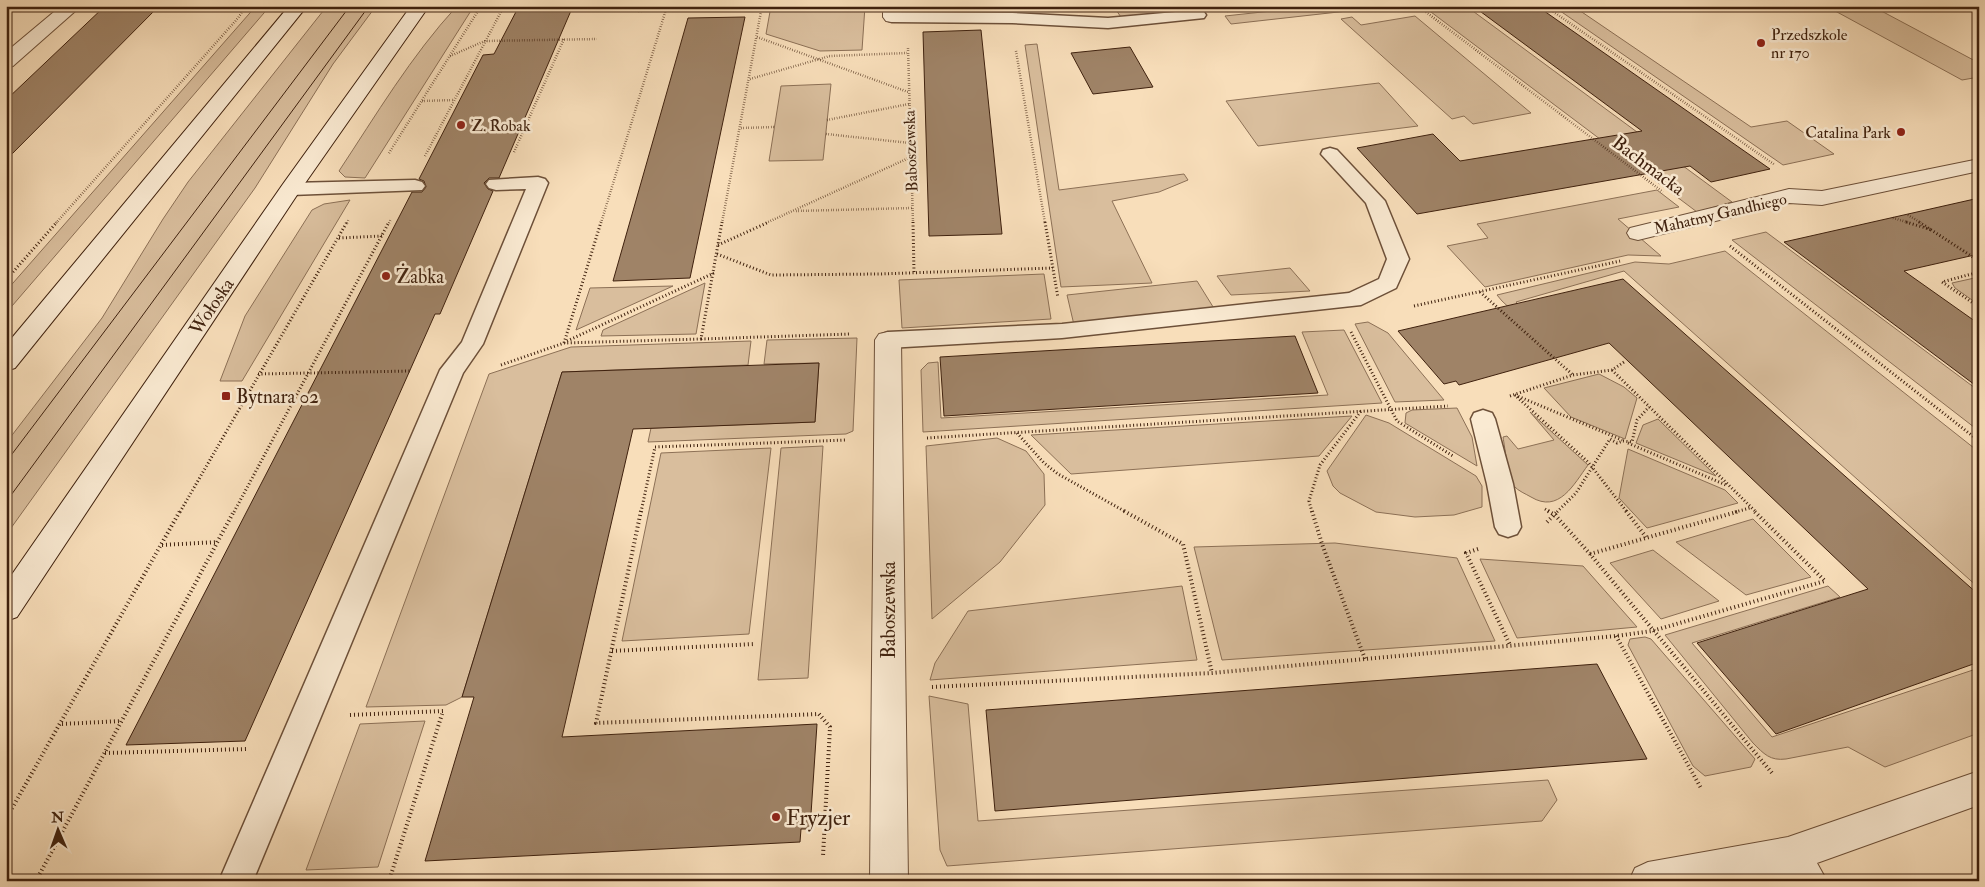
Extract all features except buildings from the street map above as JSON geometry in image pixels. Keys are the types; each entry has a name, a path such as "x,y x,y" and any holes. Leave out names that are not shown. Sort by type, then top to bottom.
{"main road":[{"path":"6,62 72,6"},
{"path":"6,362 298,6"},
{"name":"Wołoska","path":"6,608 291,189 420,6"},
{"name":"Mahatmy Gandhiego","path":"1638,233 1789,196 1822,198 1979,166"},
{"name":"Baboszewska","path":"888,340 888,881"},
{"path":"1648,881 1798,868 1979,788"}],"lane":[{"path":"892,12 1108,23 1198,15"},
{"path":"888,340 1062,331 1353,300 1388,283 1398,259 1375,201 1330,154"},
{"path":"236,881 452,370 472,344 538,183 496,184"},
{"path":"291,189 415,186"},
{"path":"1483,419 1500,484 1508,527"}],"path":[{"path":"6,280 238,18 246,6"},
{"path":"6,820 258,374 367,187 481,6"},
{"path":"641,6 639,11 666,10"},
{"path":"564,343 667,6"},
{"path":"701,338 762,6"},
{"path":"1198,15 1278,6"},
{"name":"Bachmacka","path":"1418,6 1695,218 1979,441"},
{"path":"1545,6 1822,198"},
{"path":"717,254 771,275 1053,268 1011,23 1012,18"},
{"path":"757,37 908,92"},
{"path":"450,56 485,42 597,38"},
{"name":"Baboszewska","path":"908,45 908,104 914,272"},
{"path":"750,79 830,56 908,53"},
{"path":"421,101 454,100"},
{"path":"827,120 908,104"},
{"path":"740,128 775,127"},
{"path":"826,134 910,143"},
{"path":"718,245 911,157"},
{"path":"792,211 912,208"},
{"path":"1903,211 1979,261"},
{"path":"338,238 382,236"},
{"path":"1405,308 1622,260"},
{"path":"258,374 452,370 497,366 564,343 714,272"},
{"path":"1979,272 1942,282 1979,307"},
{"path":"1479,292 1573,376"},
{"path":"1350,330 1390,408"},
{"path":"564,343 853,334"},
{"path":"1506,396 1573,376 1612,370 1624,362"},
{"path":"930,687 1212,672 1616,636 1652,631 1825,581 1612,370"},
{"path":"36,881 310,373"},
{"path":"1515,394 1729,486"},
{"path":"1515,394 1593,468 1646,537"},
{"path":"926,438 1390,408 1454,406"},
{"path":"1555,515 1576,493 1610,439 1617,443 1623,441 1632,442 1637,420 1649,407"},
{"path":"1361,410 1320,465 1309,501 1322,544 1365,659"},
{"path":"1017,432 1044,463 1058,474 1183,544 1212,672"},
{"path":"823,856 830,727 819,714 596,723 656,447 852,440"},
{"path":"1590,554 1750,508"},
{"path":"162,545 218,542"},
{"path":"1466,553 1510,645"},
{"path":"1652,631 1772,773"},
{"path":"1616,636 1701,788"},
{"path":"612,651 755,644"},
{"path":"306,717 444,711 389,881"},
{"path":"61,724 122,721"},
{"path":"105,753 254,749"}],"shaded area":[{"path":"256,6 270,6 6,313 6,291"},
{"path":"327,6 376,6 333,64 255,188 6,535 6,443 102,318 188,182"},
{"path":"457,6 474,6 365,178 345,177 339,171 380,107 424,45"},
{"path":"771,6 865,6 862,50 820,51 766,34"},
{"path":"1113,6 1182,6 1186,12 1121,17"},
{"path":"1318,6 1392,6 1231,24 1225,16"},
{"path":"1423,6 1466,6 1732,202 1697,212"},
{"path":"1553,6 1573,6 1751,127 1787,121 1834,154 1783,165"},
{"path":"1826,6 1872,6 1979,63 1979,77 1962,80"},
{"path":"1415,16 1531,113 1473,124 1464,116 1452,119 1341,19 1352,17 1361,25"},
{"path":"1037,44 1059,190 1184,174 1188,180 1159,192 1112,201 1152,283 1061,287 1025,45"},
{"path":"1379,83 1418,126 1258,146 1226,101"},
{"path":"831,84 823,160 769,161 781,86"},
{"path":"1657,190 1679,207 1618,219 1661,256 1628,255 1485,287 1447,246 1488,238 1477,224"},
{"path":"350,200 242,381 220,381 245,316 312,210 324,204"},
{"path":"1766,232 1979,391 1979,431 1732,240"},
{"path":"1725,251 1979,452 1979,588 1624,271 1516,302 1537,324 1530,327 1497,295 1635,262 1669,264"},
{"path":"1290,268 1310,291 1231,295 1217,276"},
{"path":"1044,274 1051,319 902,328 899,280"},
{"path":"1979,277 1979,305 1955,288 1952,283"},
{"path":"1197,281 1215,310 1074,325 1067,295"},
{"path":"705,283 696,334 601,336 603,330"},
{"path":"673,286 576,330 590,288"},
{"path":"1368,322 1388,333 1444,400 1395,402 1355,324"},
{"path":"1344,330 1382,403 923,432 921,370 928,363 938,362 941,418 1328,395 1302,332"},
{"path":"857,338 853,431 846,434 648,442 651,428 815,422 819,363 764,364 767,340"},
{"path":"751,341 748,365 562,372 462,697 446,705 366,707 489,374 571,347"},
{"path":"1599,374 1624,387 1637,398 1625,439 1571,417 1544,388"},
{"path":"1457,408 1472,437 1477,466 1405,423 1406,413 1412,410"},
{"path":"1530,412 1588,465 1565,494 1550,502 1531,497 1514,486 1508,470 1503,437 1507,436 1518,449 1554,440"},
{"path":"1366,415 1389,423 1476,476 1482,486 1482,507 1454,515 1415,517 1376,512 1340,493 1333,486 1327,471"},
{"path":"1352,416 1319,456 1071,474 1031,435"},
{"path":"1658,419 1716,476 1636,443 1643,425"},
{"path":"997,438 1026,451 1044,474 1045,505 1000,562 932,619 926,446"},
{"path":"823,446 808,678 758,680 781,448"},
{"path":"771,448 749,634 622,641 661,453"},
{"path":"1628,449 1725,490 1738,503 1647,528 1619,498"},
{"path":"1753,519 1811,577 1746,595 1676,542"},
{"path":"1335,543 1457,558 1495,641 1222,660 1194,547"},
{"path":"1653,550 1719,601 1661,619 1610,563"},
{"path":"1480,559 1583,566 1637,627 1517,638"},
{"path":"1182,586 1197,660 930,680 935,663 968,611"},
{"path":"1828,586 1840,597 1692,643 1772,737 1979,668 1979,733 1885,767 1848,747 1786,759 1771,758 1753,743 1665,635"},
{"path":"1645,637 1651,639 1755,759 1751,767 1705,776 1693,766 1628,645 1630,639"},
{"path":"929,696 968,704 978,821 1548,780 1557,800 1542,821 947,866 940,850"},
{"path":"425,721 378,867 306,870 360,724"}],"tram line":[{"path":"6,462 350,6"},
{"path":"6,502 369,6"}],"place":[{"name":"Przedszkole nr 170","path":"1761,43"},
{"name":"Z. Robak","path":"461,125"},
{"name":"Catalina Park","path":"1901,132"},
{"name":"Żabka","path":"386,276"},
{"name":"Bytnara 02","path":"226,396"},
{"name":"Fryzjer","path":"776,817"}]}
